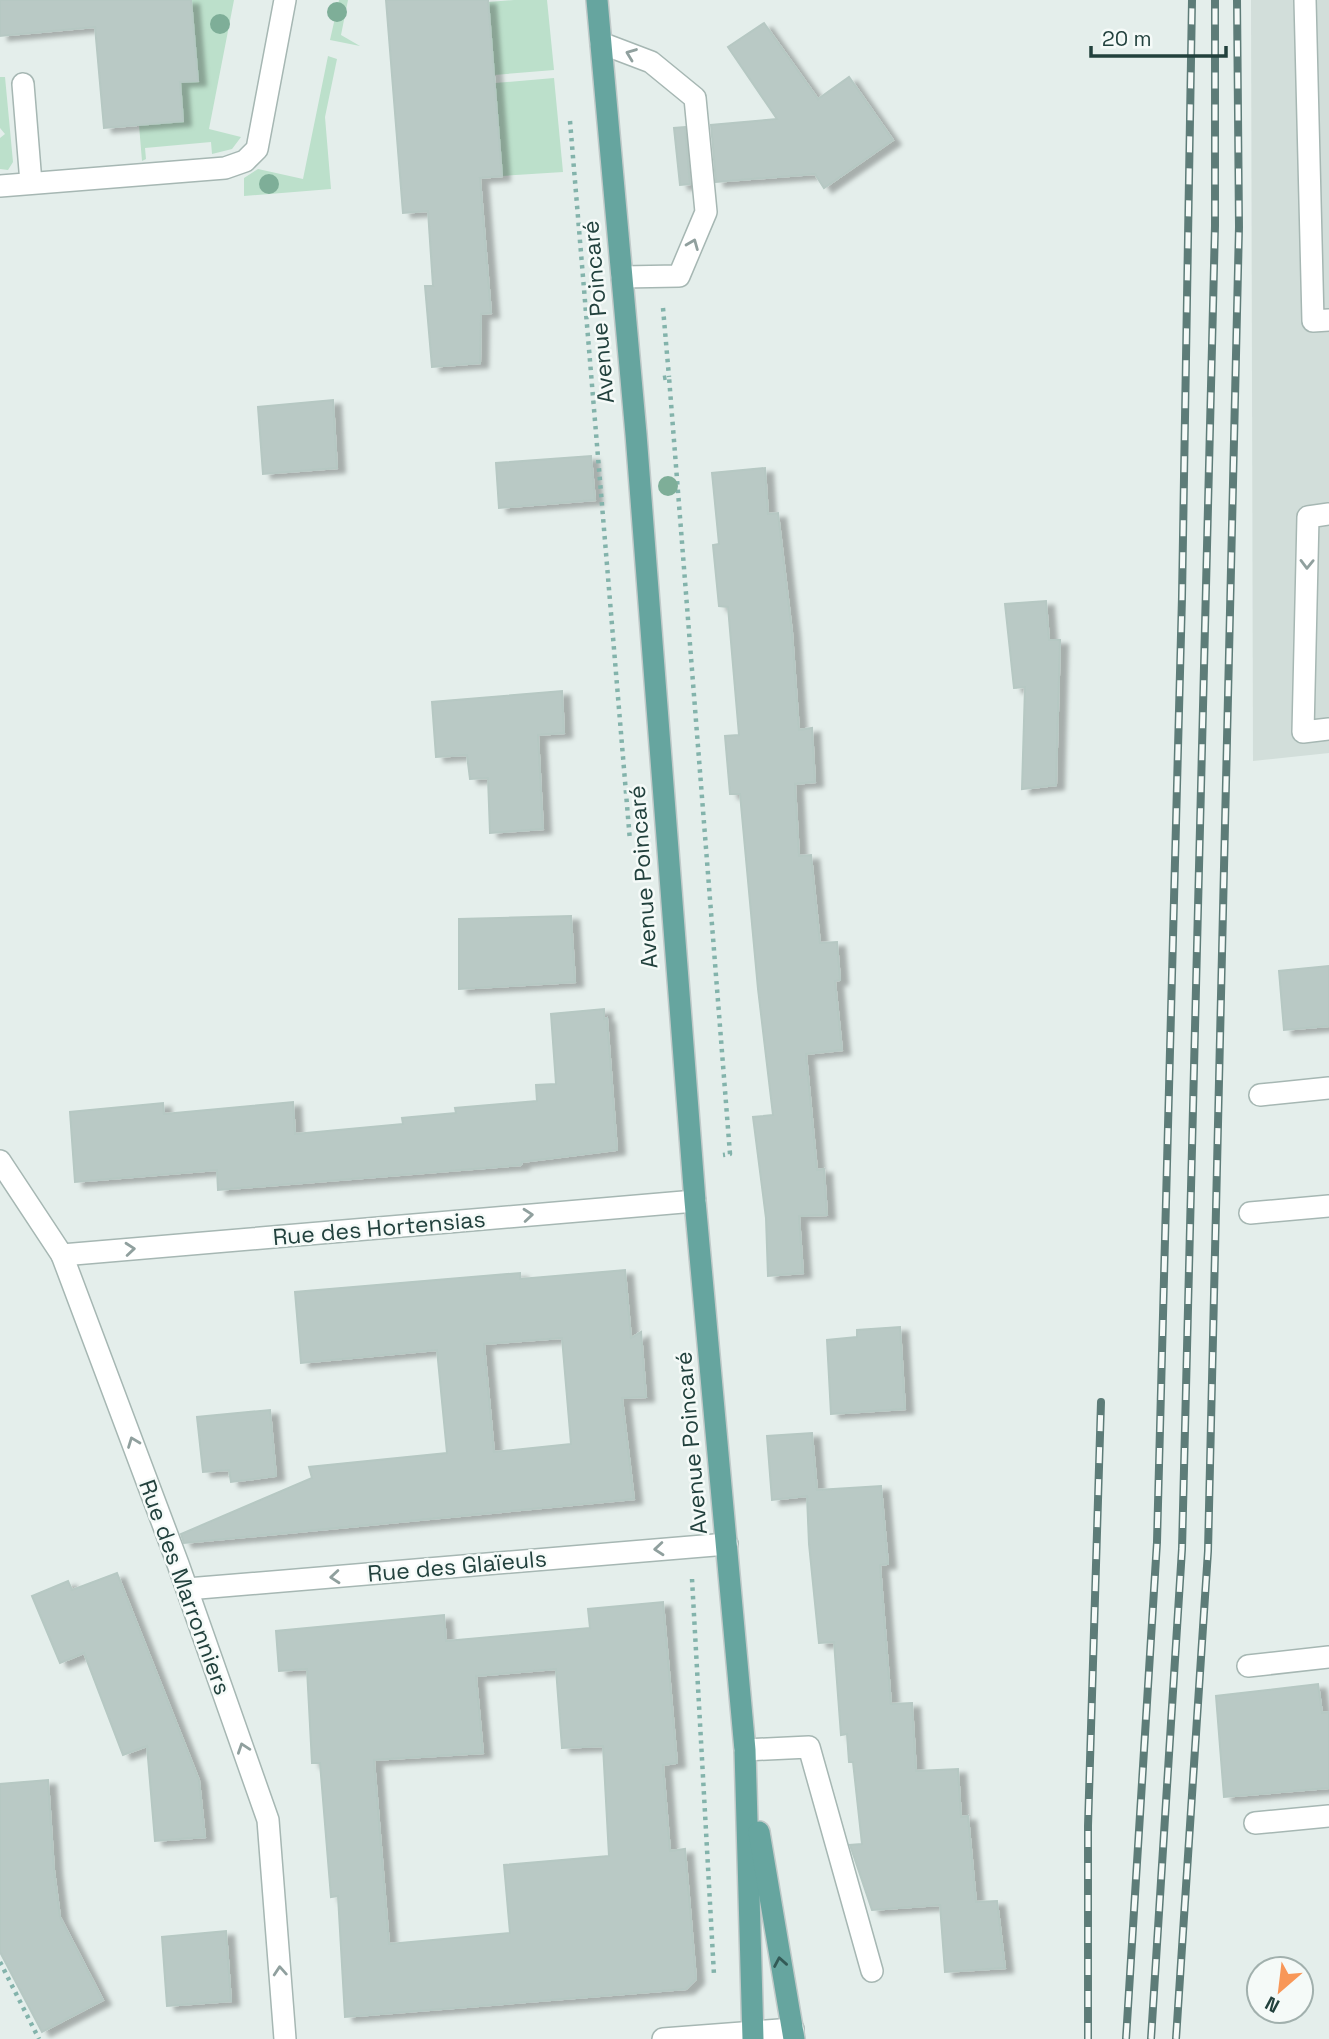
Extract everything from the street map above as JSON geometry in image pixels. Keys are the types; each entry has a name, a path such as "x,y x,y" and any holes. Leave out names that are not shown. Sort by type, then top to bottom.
{"main road":[{"name":"Avenue Poincaré","path":"597,0 622,277 695,1201 745,1750 752,2036"},
{"name":"Avenue Poincaré","path":"745,1750 794,2034"}],"street":[{"path":"0,186 225,168 246,161 257,149 285,0"},
{"path":"1305,0 1313,321 1329,320"},
{"path":"601,43 651,62 695,98 706,212 679,276 622,277"},
{"path":"23,84 32,183"},
{"path":"1329,514 1308,517 1303,732 1329,729"},
{"path":"1260,1095 1329,1088"},
{"name":"Rue des Marronniers","path":"0,1161 62,1255 187,1589 268,1820 285,2039"},
{"name":"Rue des Hortensias","path":"62,1255 695,1201"},
{"path":"1250,1213 1329,1206"},
{"name":"Rue des Glaïeuls","path":"187,1589 727,1544"},
{"path":"1248,1666 1329,1657"},
{"path":"745,1750 809,1747 872,1971"},
{"path":"1255,1823 1329,1816"},
{"path":"663,2039 794,2034"}],"path":[{"path":"660,277 669,377"},
{"path":"0,1962 38,2039"}],"shaded area":[{"path":"1251,0 1329,0 1329,753 1253,761"}],"green space":[{"path":"191,0 234,0 209,129 241,137 232,149 212,154 211,142 145,148 146,159 142,161 139,125 183,121 180,82 198,81"},
{"path":"339,0 348,0 341,35 360,46 330,40"},
{"path":"547,0 554,70 494,75 488,2"},
{"path":"328,56 337,59 325,117 331,189 244,196 244,178 258,169 303,179"},
{"path":"0,77 5,77 13,162 8,170 0,169 0,138 5,134 0,128"},
{"path":"554,78 563,172 502,176 495,83"}],"building":[{"path":"0,0 191,0 198,81 180,82 183,121 104,128 95,27 0,36"},
{"path":"386,0 488,0 502,176 480,178 491,313 481,314 480,363 432,367 425,286 433,286 428,211 403,213"},
{"path":"764,23 818,99 849,77 893,140 824,188 815,174 716,182 711,125 777,119 728,47"},
{"path":"685,127 690,184 680,185 674,128"},
{"path":"333,400 337,468 263,474 258,407"},
{"path":"591,456 595,500 499,508 496,463"},
{"path":"765,468 768,514 778,513 792,632 799,730 812,728 815,782 795,784 799,856 811,855 820,943 837,942 840,980 835,981 842,1050 806,1054 817,1170 824,1169 827,1215 799,1216 803,1273 768,1276 766,1218 753,1117 773,1115 740,794 730,794 725,736 739,735 728,607 719,606 713,545 719,544 712,473"},
{"path":"1046,601 1049,640 1060,640 1056,785 1022,789 1025,687 1014,688 1005,604"},
{"path":"562,691 564,733 538,735 543,829 490,833 488,778 470,779 467,755 436,757 432,702"},
{"path":"571,916 575,982 459,989 459,919"},
{"path":"1329,966 1329,1026 1284,1030 1279,971"},
{"path":"604,1009 604,1019 607,1018 617,1150 522,1162 521,1165 218,1190 217,1170 75,1182 70,1112 163,1103 164,1114 293,1102 295,1134 403,1124 402,1118 456,1113 455,1108 537,1101 536,1085 556,1084 551,1014"},
{"path":"625,1270 631,1338 641,1332 646,1397 622,1398 634,1499 184,1543 181,1534 312,1478 309,1467 447,1453 437,1350 301,1363 295,1292 520,1273 520,1279","holes":["562,1338 571,1444 494,1452 484,1344"]},
{"path":"900,1327 905,1409 831,1414 827,1340 857,1337 857,1330"},
{"path":"270,1410 276,1476 231,1482 229,1470 203,1472 197,1417"},
{"path":"812,1433 817,1490 881,1486 888,1564 880,1565 891,1704 912,1703 916,1771 958,1769 961,1817 968,1816 976,1902 997,1901 1005,1968 945,1972 940,1905 872,1910 850,1845 862,1844 853,1762 849,1762 847,1734 841,1735 834,1642 819,1643 807,1496 772,1500 767,1436"},
{"path":"117,1573 199,1780 205,1837 155,1841 147,1746 123,1755 84,1653 60,1663 32,1596 68,1581 72,1590"},
{"path":"663,1602 677,1763 663,1765 670,1851 685,1849 696,1979 686,1989 345,2017 338,1896 331,1897 320,1763 312,1763 307,1669 279,1671 276,1631 444,1615 446,1641 590,1628 588,1609","holes":["556,1669 562,1748 603,1746 609,1856 504,1865 510,1933 389,1944 374,1760 483,1753 476,1676"]},
{"path":"1318,1684 1322,1713 1329,1712 1329,1788 1224,1797 1216,1696"},
{"path":"48,1780 60,1917 103,2000 42,2032 0,1952 0,1784"},
{"path":"226,1931 231,2001 167,2006 162,1937"}],"railway":[{"path":"1126,2039 1157,1542 1182,597 1192,0"},
{"path":"1151,2039 1182,1549 1215,226 1215,0"},
{"path":"1176,2039 1208,1551 1239,227 1237,0"},
{"path":"1088,2039 1088,1826 1101,1402"}]}
